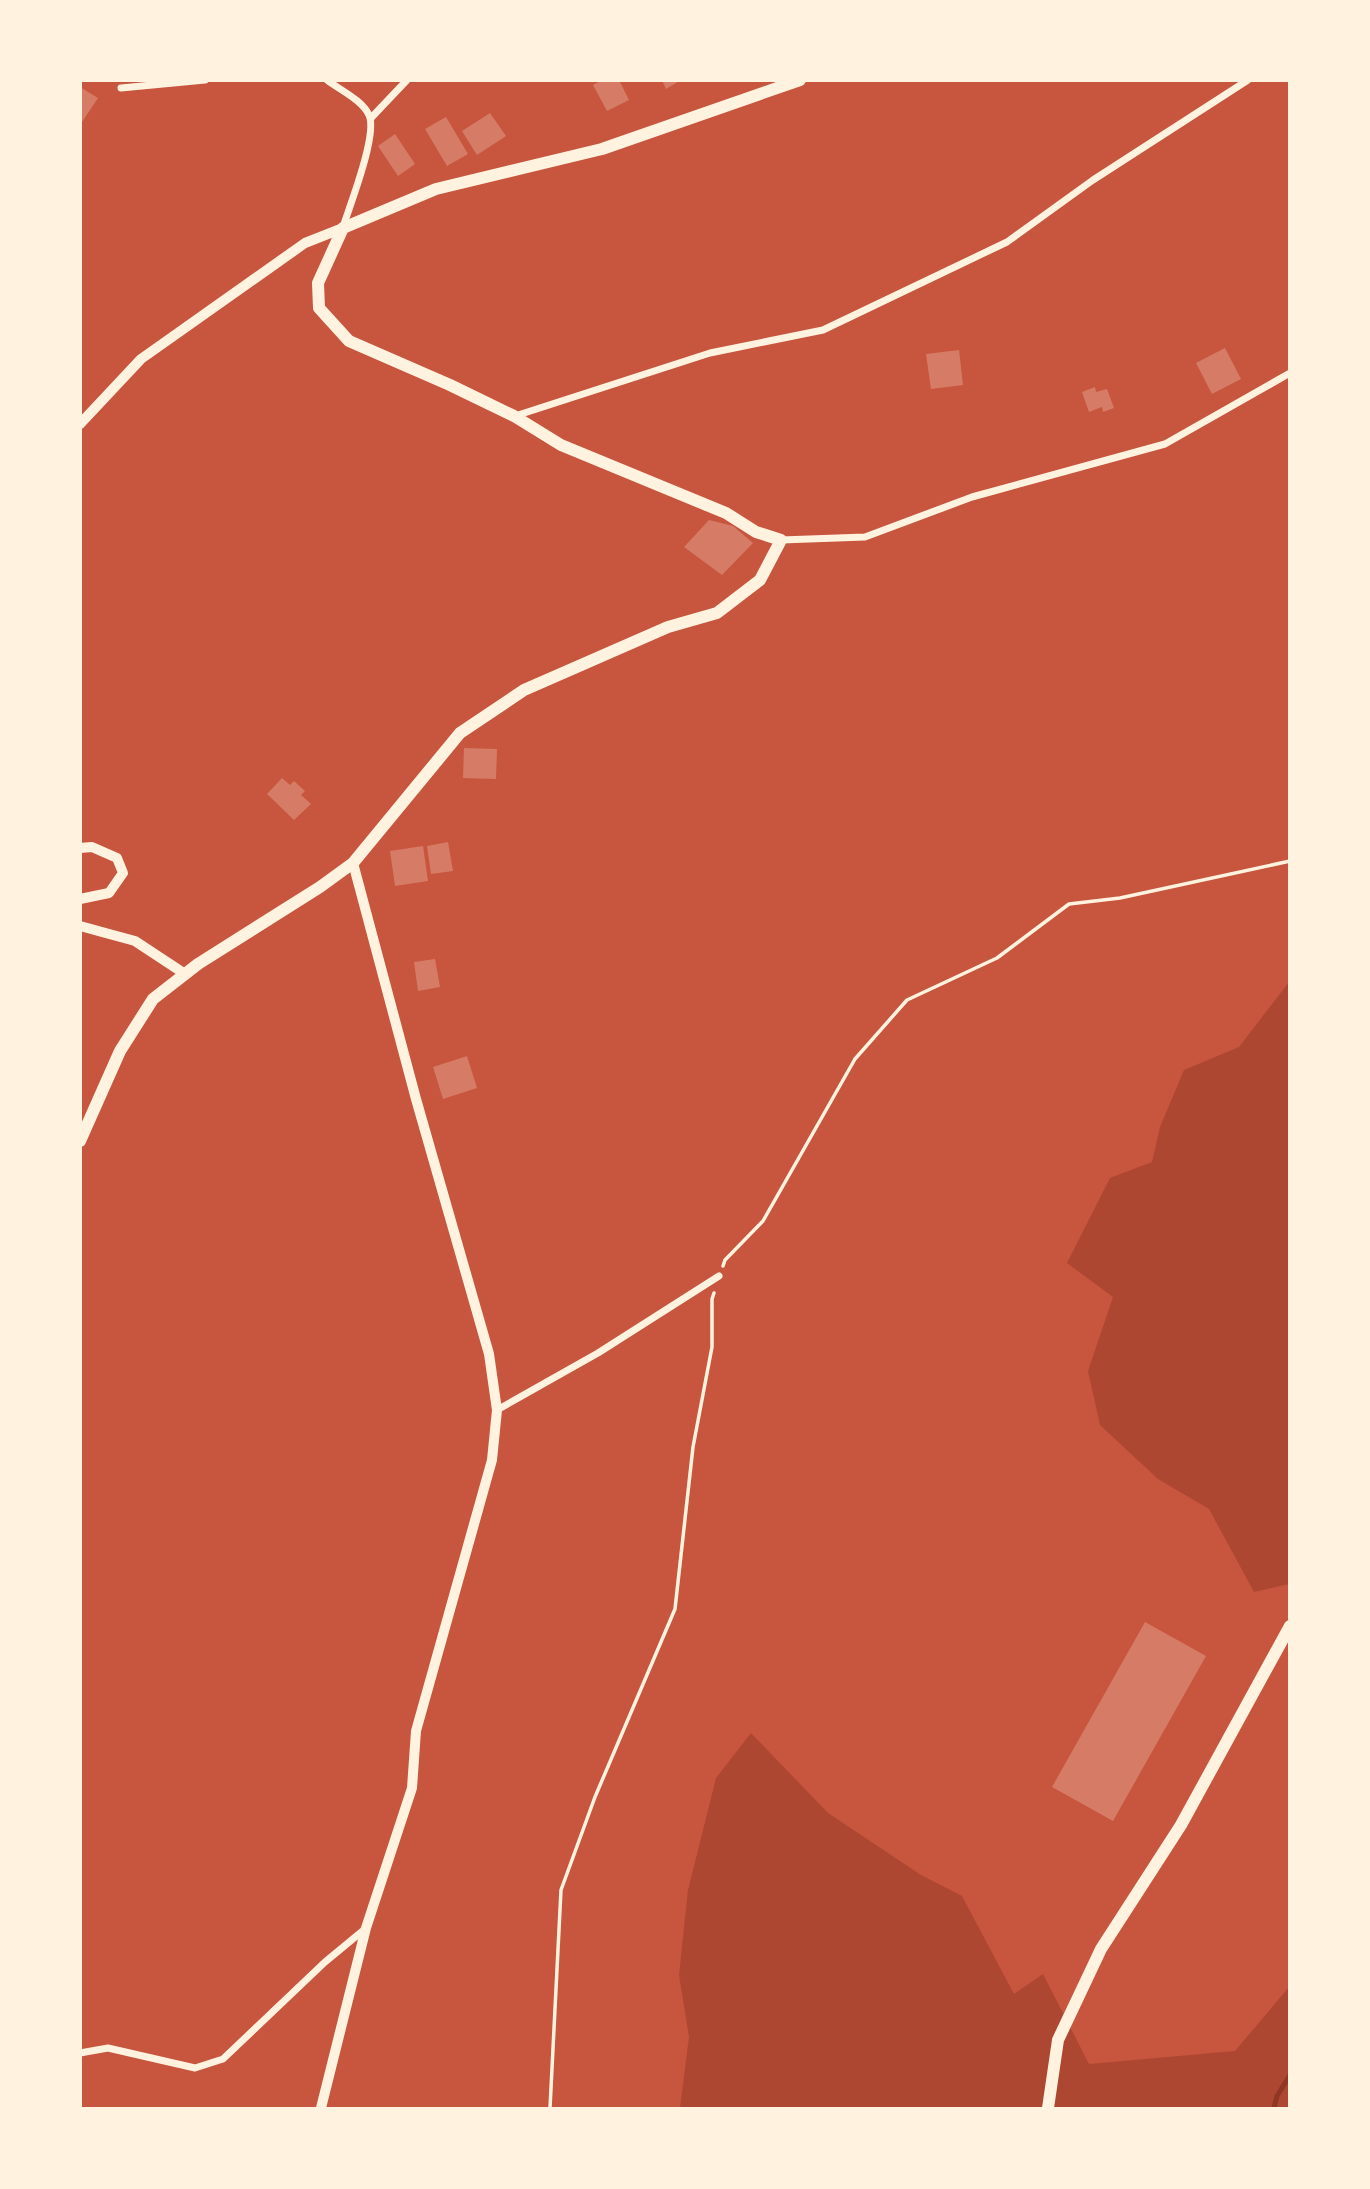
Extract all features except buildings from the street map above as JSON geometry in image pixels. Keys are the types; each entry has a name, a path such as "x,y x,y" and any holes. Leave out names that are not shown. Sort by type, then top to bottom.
{"main road":[{"path":"80,1141 120,1051 153,999 185,974 353,863 460,733 524,691 668,627 717,613 760,580 781,540 756,532 726,513 561,445 514,416 349,341 319,308 318,283 343,228 436,190 602,149 795,81"},
{"path":"1048,2109 1058,2040 1101,1949 1181,1825 1290,1626"}],"street":[{"path":"121,88 205,80"},
{"path":"80,424 141,359 304,243 343,228 369,146 371,118 364,107 327,80"},
{"path":"371,118 407,80"},
{"path":"514,416 710,353 823,330 1007,242 1093,180 1248,80"},
{"path":"781,540 865,537 972,497 1164,444 1290,373"},
{"path":"80,848 92,847 117,858 123,873 109,893 80,899"},
{"path":"321,2109 366,1928 412,1788 416,1731 492,1460 497,1410 489,1354 416,1099 353,863"},
{"path":"80,926 135,941 185,974"},
{"path":"497,1410 598,1353 719,1276"},
{"path":"80,2053 108,2048 195,2068 223,2059 366,1928"}],"path":[{"path":"550,2109 561,1890 595,1797 675,1609 693,1447 712,1348 712,1299 725,1260 763,1221 855,1059 907,1000 997,958 1069,904 1120,898 1290,860"}],"shaded area":[{"path":"1289,982 1289,1584 1254,1592 1209,1509 1158,1479 1100,1425 1088,1371 1113,1297 1067,1263 1110,1178 1152,1162 1160,1127 1184,1070 1239,1047"},
{"path":"751,1733 828,1813 921,1875 962,1896 1014,1994 1043,1974 1089,2064 1235,2051 1289,1987 1289,2108 680,2108 689,2037 679,1975 688,1890 716,1778"}],"waterway":[{"path":"1274,2108 1277,2096 1290,2075"}]}
